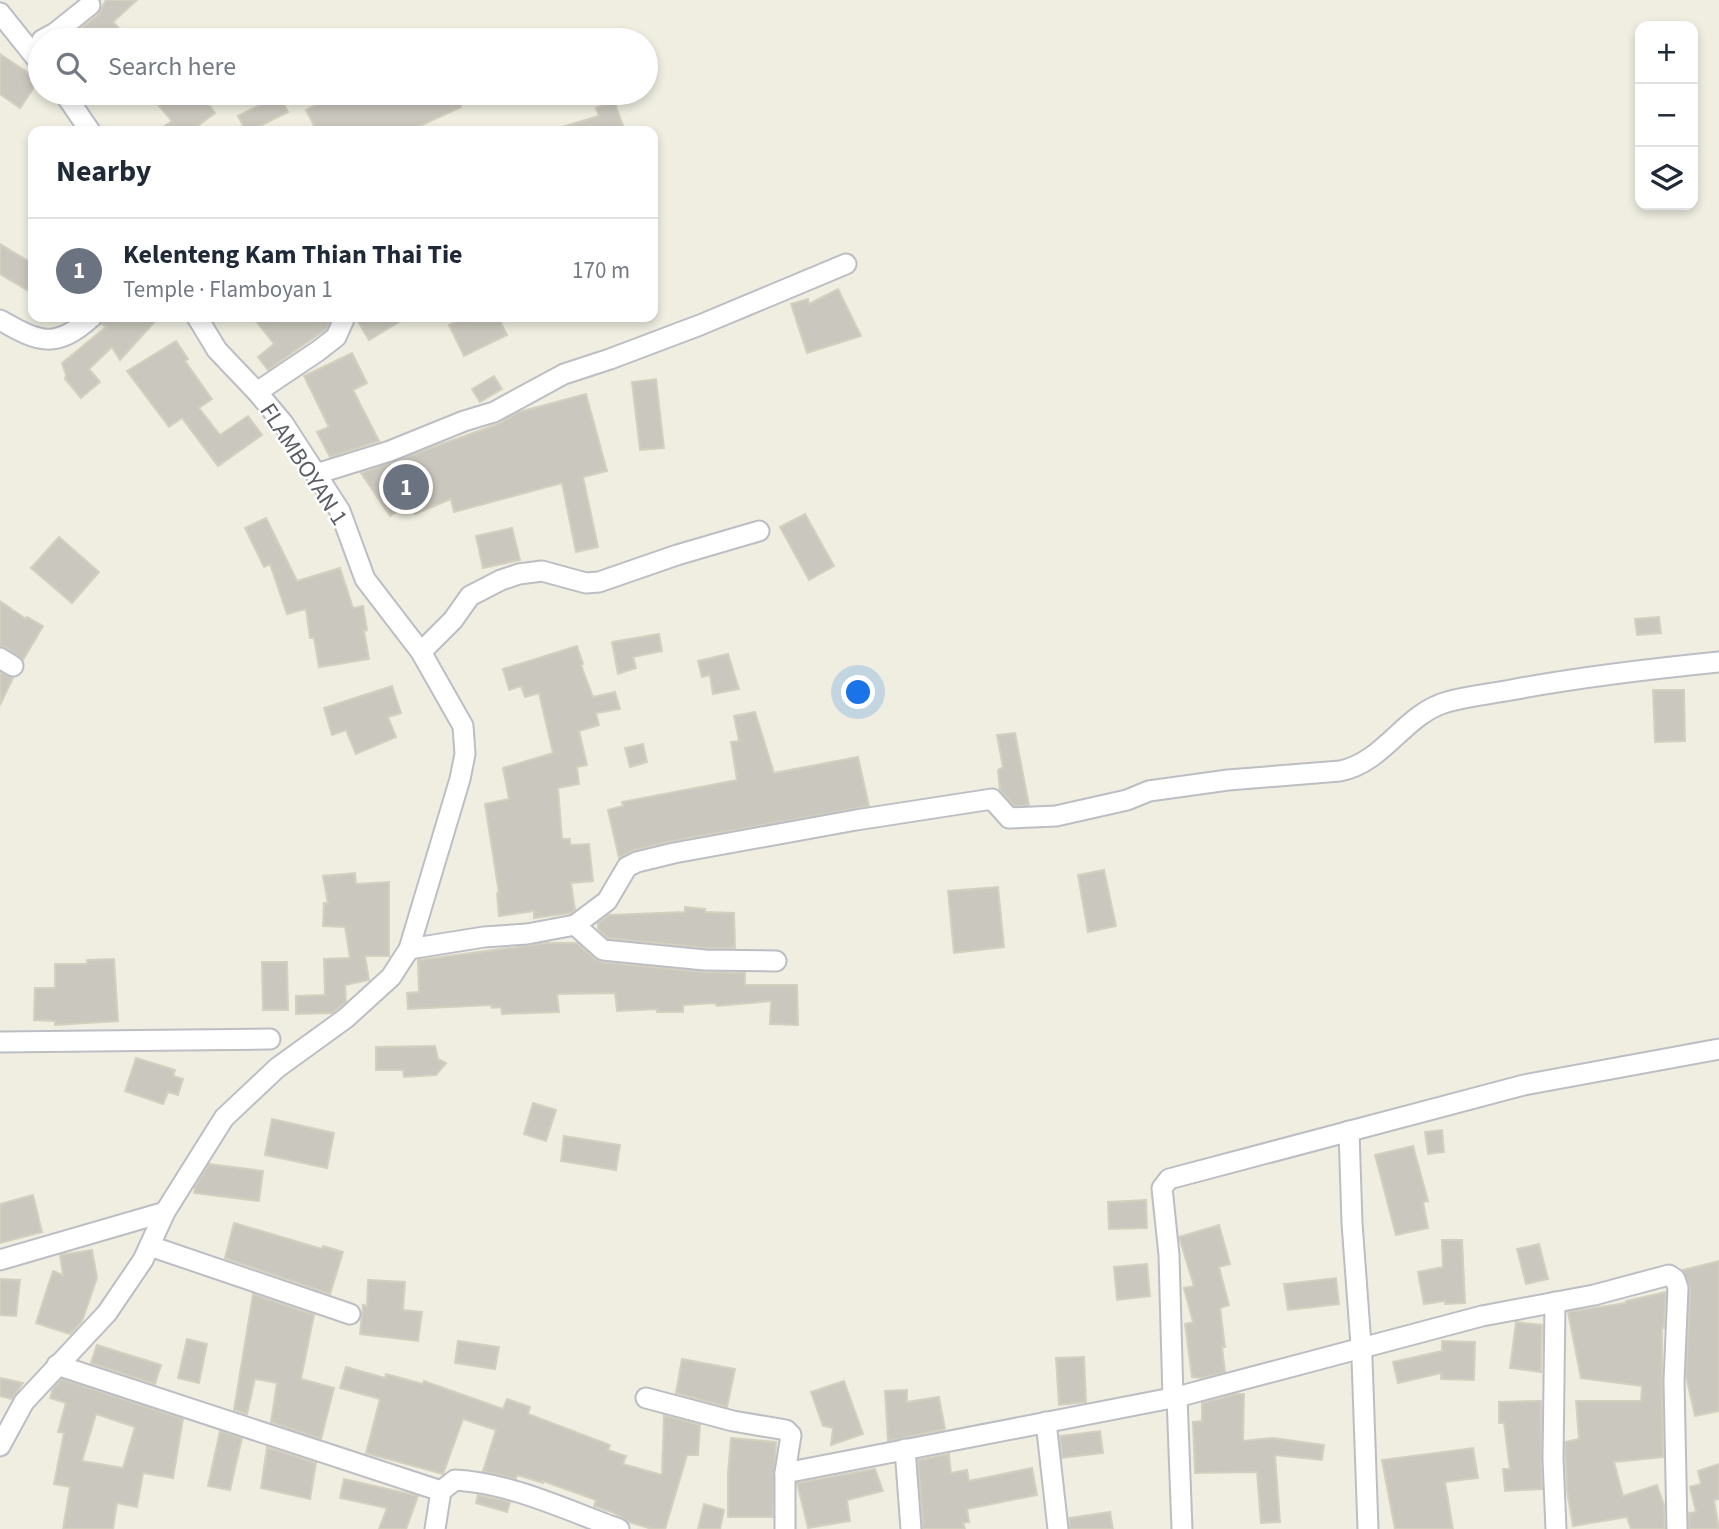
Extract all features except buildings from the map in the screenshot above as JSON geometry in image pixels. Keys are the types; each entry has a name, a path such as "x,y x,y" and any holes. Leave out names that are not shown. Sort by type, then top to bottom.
{"street":[{"path":"61,28 90,5"},
{"path":"0,13 28,39"},
{"path":"72,105 87,126"},
{"path":"316,474 390,451 464,421 494,412 564,374 700,325 846,264"},
{"path":"0,320 33,338 45,341 58,339 86,322"},
{"name":"FLAMBOYAN 1","path":"200,322 217,350 283,423 340,511 365,579 421,652 463,726 465,754 460,779 409,949"},
{"path":"257,392 336,337 343,322"},
{"path":"421,652 453,620 470,596 501,580 542,571 579,581 599,582 759,531"},
{"path":"0,1446 24,1402 107,1313 144,1260 165,1212 224,1118 277,1068 346,1018 391,977 409,949 575,925 607,901 627,867 674,853 992,799 1009,818 1056,816 1127,800 1149,791 1228,780 1340,771 1358,765 1383,749 1407,724 1446,702 1582,677 1719,662"},
{"path":"575,925 603,950 726,962 776,961"},
{"path":"0,1042 271,1032 277,1068"},
{"path":"1182,1529 1169,1255 1162,1188 1164,1183 1169,1179 1524,1085 1719,1049"},
{"path":"1349,1131 1362,1359 1368,1529"},
{"path":"0,1260 165,1212"},
{"path":"150,1246 350,1314"},
{"path":"785,1473 1175,1397 1482,1316 1594,1295 1669,1275 1675,1279 1678,1288 1674,1381 1677,1529"},
{"path":"1555,1302 1553,1459 1556,1529"},
{"path":"57,1365 441,1491"},
{"path":"646,1398 733,1421 786,1430 791,1435 785,1473 785,1529"},
{"path":"1046,1422 1058,1529"},
{"path":"905,1450 911,1529"},
{"path":"435,1529 441,1491 455,1479 479,1481 507,1488 619,1529"}],"place":[{"name":"Kelenteng Kam Thian Thai Tie","path":"406,487"}]}
